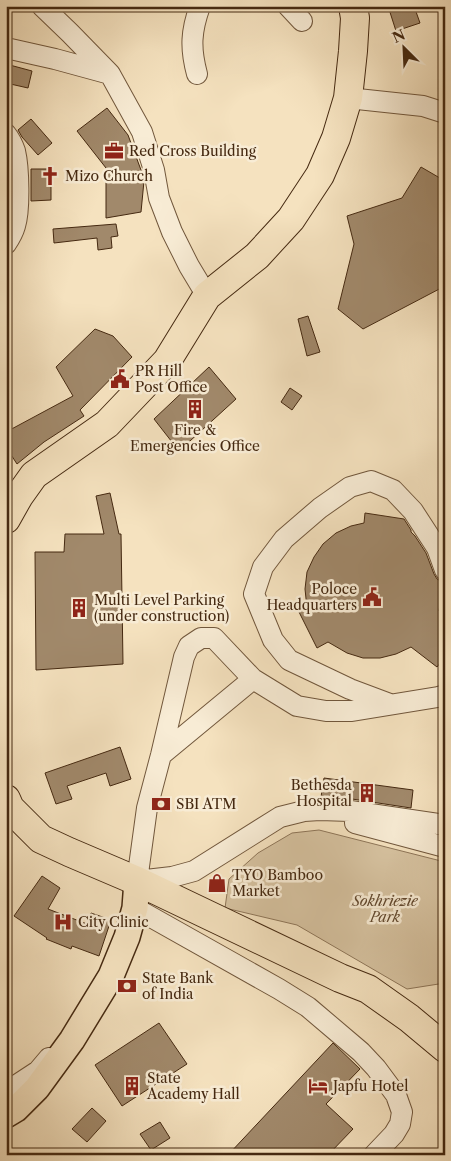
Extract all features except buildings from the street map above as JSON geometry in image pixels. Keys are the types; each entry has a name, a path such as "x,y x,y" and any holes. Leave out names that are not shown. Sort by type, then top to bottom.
{"highway":[{"path":"6,519 34,475 107,424 167,361 207,296 257,256 291,219 320,175 336,138 348,98 355,18 353,6"},
{"path":"6,799 10,808 41,839 137,881 340,978 368,989 409,1018 445,1048"}],"main road":[{"path":"6,1115 16,1109 37,1088 72,1040 111,976 128,937 135,908 137,881"}],"street":[{"path":"198,74 192,52 192,38 194,21 200,6"},
{"path":"288,6 302,21"},
{"path":"43,7 110,74 142,132 154,170 159,198 172,232 207,296"},
{"path":"6,48 110,74"},
{"path":"348,98 423,106 445,113"},
{"path":"6,134 11,141 15,153 19,193 16,225 6,244"},
{"path":"390,704 350,689 289,660 273,640 254,594 263,568 284,539 320,508 350,487 371,481 393,490 413,511 441,553 445,570"},
{"path":"445,695 352,711 326,712 298,706 253,679 214,638 201,638 189,646 184,657 162,755 147,808 137,881 172,877 194,871 280,817 304,811 350,811 445,825"},
{"path":"162,755 253,679"},
{"path":"320,810 345,821 445,847"},
{"path":"135,908 308,1006 361,1052 396,1094 402,1112 397,1129 374,1155"},
{"path":"6,1092 38,1071 82,1024"}],"green space":[{"name":"Sokhriezie Park","path":"319,830 445,862 445,983 407,989 297,925 225,908 229,879 258,853 292,833"}],"place":[{"name":"Red Cross Building","path":"114,151"},
{"name":"Mizo Church","path":"50,176"},
{"name":"PR Hill Post Office","path":"120,379"},
{"name":"Fire & Emergencies Office","path":"195,409"},
{"name":"Poloce Headquarters","path":"372,597"},
{"name":"Multi Level Parking (under construction)","path":"79,608"},
{"name":"Bethesda Hospital","path":"367,793"},
{"name":"SBI ATM","path":"161,804"},
{"name":"TYO Bamboo Market","path":"217,883"},
{"name":"City Clinic","path":"63,922"},
{"name":"State Bank of India","path":"127,986"},
{"name":"State Academy Hall","path":"132,1086"},
{"name":"Japfu Hotel","path":"318,1086"}]}
